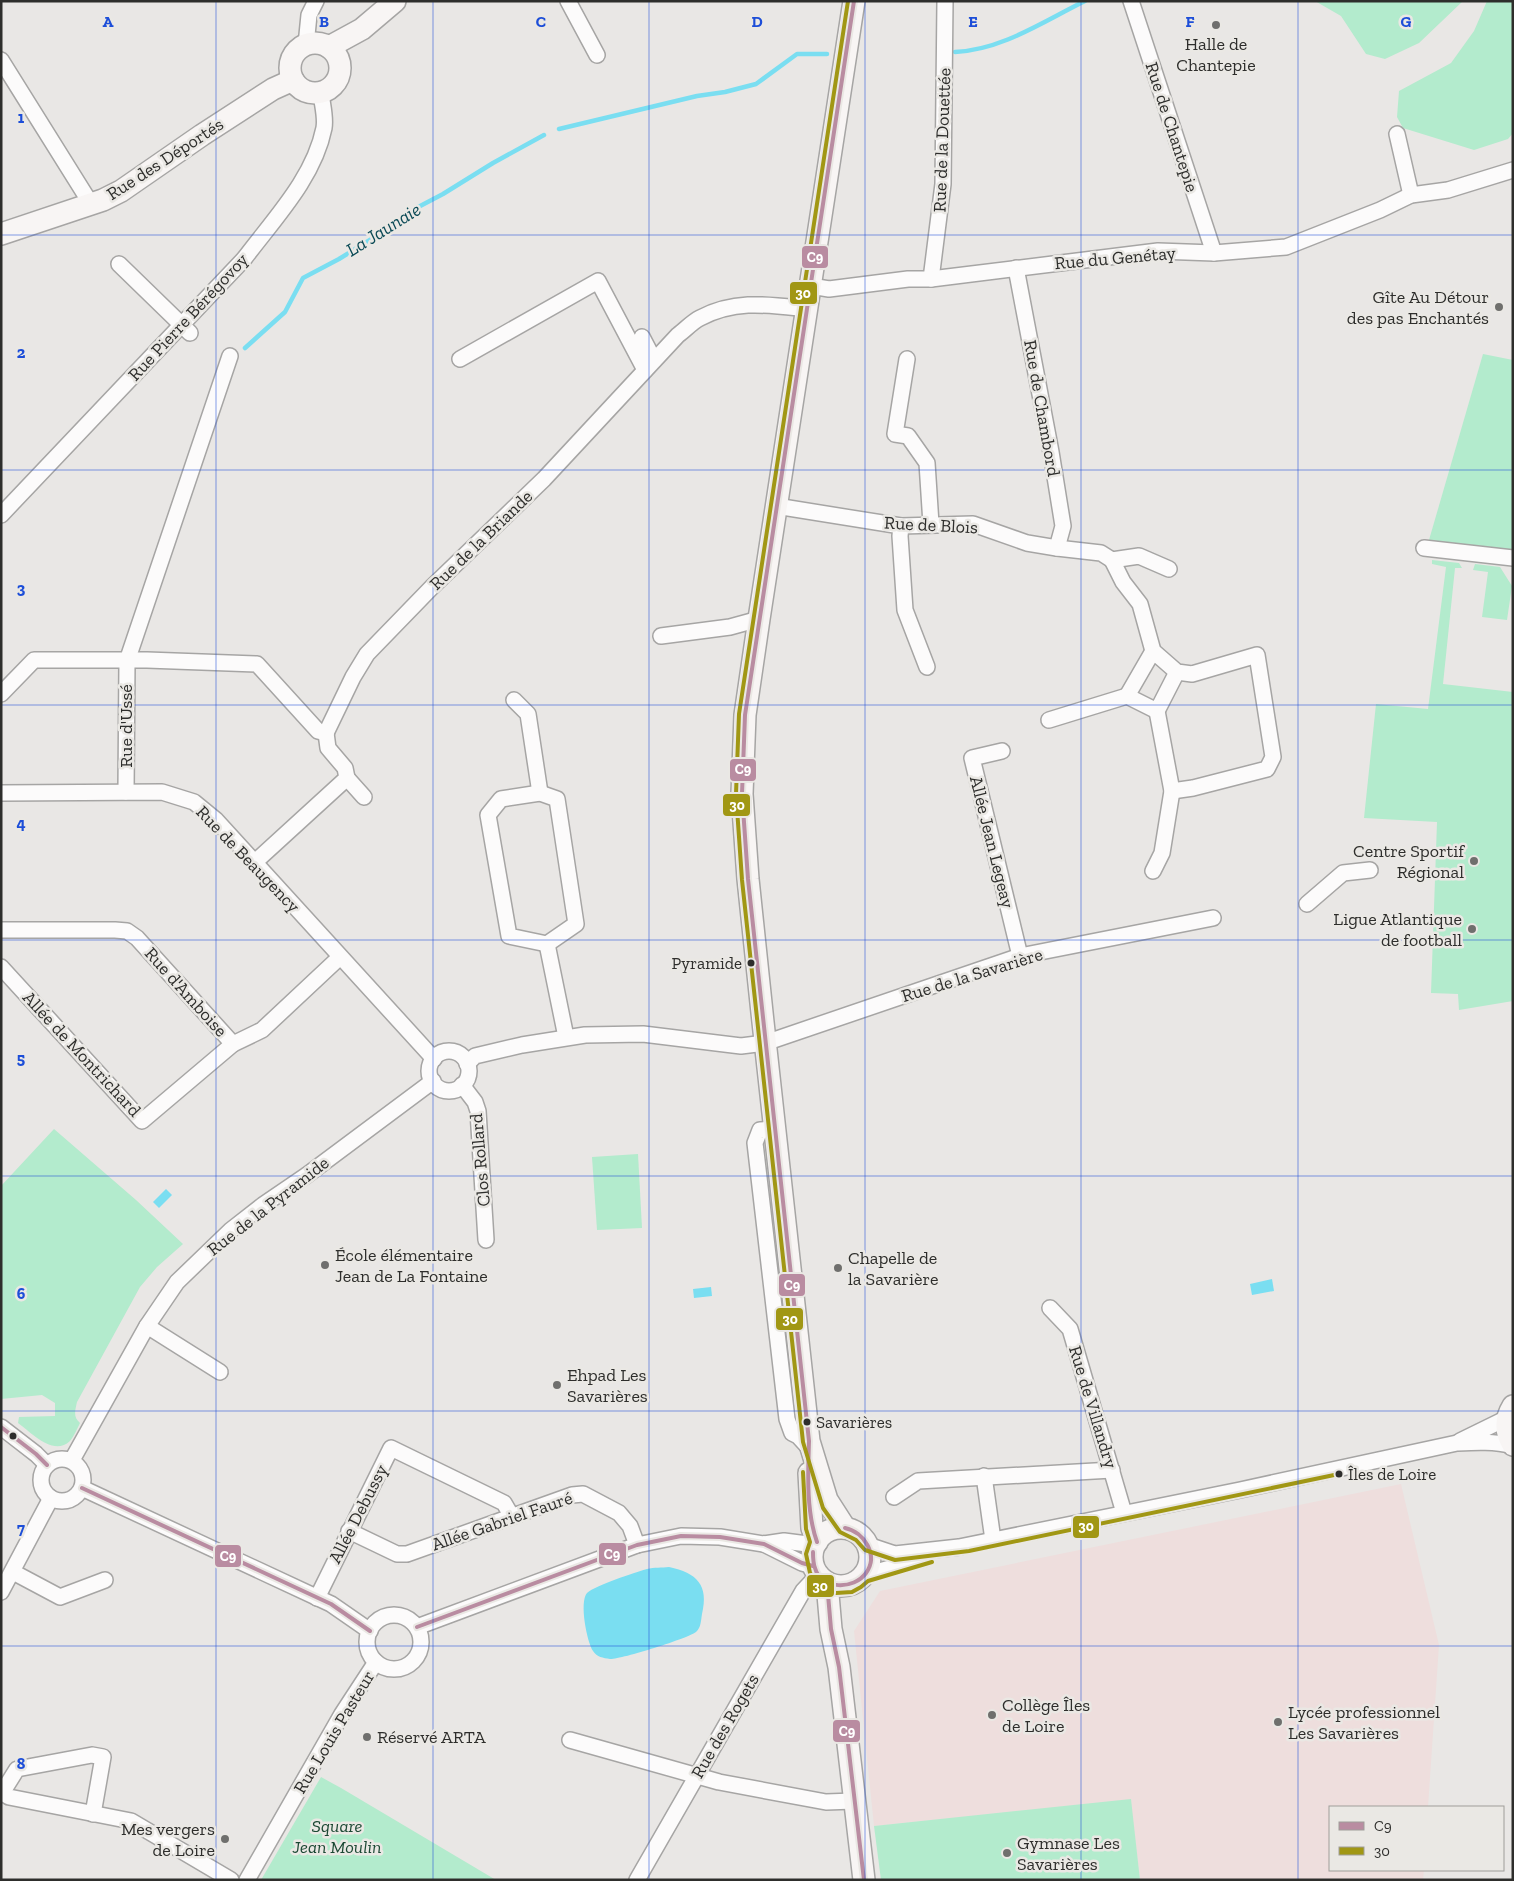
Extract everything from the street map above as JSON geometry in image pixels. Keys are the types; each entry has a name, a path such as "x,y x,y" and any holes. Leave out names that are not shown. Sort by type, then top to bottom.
{"street":[{"path":"335,56 362,29 395,1"},
{"path":"568,1 597,55"},
{"path":"816,1543 812,1528 809,1444 748,879 742,794 746,715 759,619 854,1"},
{"name":"Rue de la Douettée","path":"931,279 943,184 945,1"},
{"name":"Rue de Chantepie","path":"1131,1 1214,252"},
{"path":"306,45 313,8"},
{"path":"318,43 335,56 340,72 334,85 322,93 307,92 300,89 293,80 291,74 292,60 295,53 306,45 318,43"},
{"path":"2,63 91,204"},
{"name":"Rue des Déportés","path":"1,234 91,204 122,191 202,135 273,89 293,80"},
{"name":"Rue Pierre Bérégovoy","path":"1,514 185,330 244,259 303,179 315,158 324,126 322,93"},
{"path":"1397,134 1410,195"},
{"name":"Rue du Genétay","path":"811,286 829,288 908,279 931,279 1158,251 1214,252 1286,247 1380,210 1410,195 1448,190 1513,170"},
{"path":"119,264 185,330"},
{"name":"Rue de Chambord","path":"1016,268 1063,526 1057,548"},
{"path":"460,359 598,281 649,365"},
{"name":"Rue de la Briande","path":"326,733 353,677 367,654 432,587 544,480 678,335 699,318 723,309 753,304 807,309"},
{"path":"642,337 649,365"},
{"name":"Rue d'Ussé","path":"126,792 127,660 230,356"},
{"path":"907,359 895,434 908,436 927,464 931,524"},
{"name":"Rue de Blois","path":"776,506 901,526 973,524 1027,543 1101,553 1112,560 1140,556 1169,569"},
{"path":"901,526 905,610 927,667"},
{"path":"1424,548 1513,558"},
{"path":"1112,560 1123,582 1140,604 1153,651 1177,672 1192,674 1257,655 1273,757 1267,769 1193,788 1172,791"},
{"path":"660,636 730,627 759,619"},
{"path":"1049,720 1127,696 1153,651"},
{"path":"1,694 34,660 127,660 256,664 318,731 326,733 328,748 346,768 347,778 364,797"},
{"path":"1153,871 1162,853 1172,791 1157,711 1177,672"},
{"path":"1127,696 1157,711"},
{"path":"514,700 528,714 540,793"},
{"name":"Allée Jean Legeay","path":"1002,751 972,758 1020,956"},
{"path":"255,862 347,778"},
{"name":"Rue de Beaugency","path":"1,792 162,792 194,802 216,820 434,1059"},
{"path":"540,793 557,799 576,924 548,944 509,936 488,815 501,799 540,793"},
{"path":"1307,904 1342,873 1370,870"},
{"name":"Rue de la Savarière","path":"765,1043 1020,956 1213,918"},
{"name":"Rue d'Amboise","path":"1,930 127,931 137,938 233,1044 262,1030 340,957"},
{"path":"548,944 566,1037"},
{"name":"Allée de Montrichard","path":"1,967 142,1121 233,1044"},
{"path":"467,1064 475,1056 522,1045 585,1035 643,1034 741,1046 765,1043"},
{"path":"452,1052 460,1055 467,1064 468,1075 462,1086 454,1090 445,1090 438,1087 432,1081 430,1070 434,1059 441,1053 452,1052"},
{"name":"Rue de la Pyramide","path":"72,1460 147,1326 177,1282 231,1230 432,1081"},
{"name":"Clos Rollard","path":"462,1086 475,1102 478,1111 486,1240"},
{"name":"Rue de Villandry","path":"1050,1308 1070,1329 1124,1513"},
{"path":"147,1326 220,1372"},
{"path":"1457,1443 1510,1412"},
{"path":"1510,1412 1507,1432 1513,1446"},
{"path":"1,1427 47,1465"},
{"path":"868,1545 895,1554 959,1547 1249,1488 1457,1443 1501,1443 1513,1446"},
{"path":"809,1444 827,1500 845,1528 860,1535 868,1545 871,1560 858,1580 840,1617 839,1667"},
{"name":"Allée Debussy","path":"316,1598 392,1448 504,1503 511,1515"},
{"path":"61,1458 72,1460 83,1474 82,1488 78,1495 71,1500 62,1501 51,1498 41,1484 42,1473 47,1465 55,1460 61,1458"},
{"path":"894,1497 918,1481 1112,1470"},
{"path":"984,1476 993,1540"},
{"path":"82,1488 316,1598 345,1613 370,1631"},
{"name":"Allée Gabriel Fauré","path":"349,1531 397,1554 407,1554 511,1515 572,1495 583,1494 619,1513 630,1526 637,1545"},
{"path":"1,1592 51,1498"},
{"path":"845,1528 828,1531 816,1543 812,1555 819,1575 839,1667 864,1880"},
{"path":"417,1627 637,1545 681,1536 720,1537 764,1544 784,1541 816,1543"},
{"path":"764,1544 795,1560 837,1586 959,1547"},
{"path":"13,1572 60,1597 105,1580"},
{"name":"Rue des Rogets","path":"637,1880 803,1591 819,1575"},
{"path":"394,1615 408,1618 417,1627 421,1637 421,1647 410,1664 403,1668 392,1669 376,1662 368,1648 367,1638 380,1619 394,1615"},
{"name":"Rue Louis Pasteur","path":"247,1880 342,1714 376,1662"},
{"path":"570,1740 696,1777 826,1802 854,1801"},
{"path":"92,1814 103,1757 92,1755 17,1769 2,1792 9,1797 131,1822 231,1880"}],"shaded area":[{"name":"Lycée professionnel Les Savarières","path":"1401,1484 1439,1645 1428,1806 1329,1806 1329,1871 1424,1871 1423,1880 1140,1880 1130,1800 874,1826 854,1631 880,1591"}],"green space":[{"path":"1315,1 1463,1 1419,43 1385,59 1366,54 1341,16"},
{"path":"1487,1 1513,1 1513,133 1508,139 1474,150 1403,128 1397,117 1399,91 1451,63 1474,31"},
{"path":"1483,354 1513,360 1513,551 1429,540"},
{"name":"Centre Sportif Régional","path":"1432,560 1459,563 1462,568 1455,568 1443,684 1513,692 1513,1001 1459,1010 1458,994 1431,993 1437,822 1364,818 1376,704 1428,709 1446,567 1432,564"},
{"path":"1475,564 1500,567 1512,586 1507,620 1482,617 1488,572 1473,570"},
{"path":"54,1129 136,1200 183,1244 157,1267 140,1287 77,1402 75,1416 80,1423 70,1441 57,1446 42,1441 18,1423 19,1417 55,1416 55,1403 42,1395 1,1399 1,1186"},
{"path":"638,1154 642,1228 597,1230 592,1157"},
{"name":"Square Jean Moulin","path":"321,1777 341,1788 496,1880 261,1880"},
{"name":"Gymnase Les Savarières","path":"1131,1799 1140,1880 881,1880 874,1826"}],"water":[{"path":"166,1189 172,1195 159,1208 153,1202"},
{"path":"1272,1279 1274,1291 1252,1295 1250,1284"},
{"path":"711,1287 712,1296 694,1298 693,1289"},
{"path":"669,1567 694,1577 702,1588 704,1604 698,1630 681,1639 626,1656 610,1659 596,1655 586,1631 584,1605 587,1593 607,1583 641,1571"}],"waterway":[{"name":"La Jaunaie","path":"955,52 972,50 1006,40 1085,1"},
{"name":"La Jaunaie","path":"559,129 756,84 797,54 827,54"},
{"name":"La Jaunaie","path":"245,348 285,312 303,278 339,259 399,222 403,215 544,135"}],"transit line":[{"name":"30","path":"848,1 739,714 736,794 742,880 803,1442 823,1508 840,1532 856,1540 865,1550 895,1560 969,1551 1339,1474"},
{"name":"C9","path":"817,1542 809,1505 809,1441 748,879 742,794 745,715 854,1"},
{"name":"C9","path":"1,1427 47,1465"},
{"name":"30","path":"803,1472 806,1529 810,1542 806,1554 810,1573 820,1586 836,1593 852,1592 868,1581 932,1562"},
{"name":"C9","path":"82,1488 331,1604 370,1631"},
{"name":"C9","path":"813,1552 813,1562 818,1575 831,1584 846,1585 861,1579 870,1566 871,1559 868,1545 858,1534 845,1528"},
{"name":"C9","path":"417,1627 637,1545 681,1536 720,1537 764,1544 802,1563 813,1566"},
{"name":"C9","path":"827,1583 831,1629 839,1667 864,1880"}],"place":[{"name":"Halle de Chantepie","path":"1216,25"},
{"name":"Gîte Au Détour des pas Enchantés","path":"1499,307"},
{"name":"Centre Sportif Régional","path":"1474,861"},
{"name":"Ligue Atlantique de football","path":"1472,929"},
{"name":"Pyramide","path":"751,963"},
{"name":"École élémentaire Jean de La Fontaine","path":"325,1265"},
{"name":"Chapelle de la Savarière","path":"838,1268"},
{"name":"Ehpad Les Savarières","path":"557,1385"},
{"name":"Savarières","path":"807,1422"},
{"name":"Îles de Loire","path":"1339,1474"},
{"name":"Collège Îles de Loire","path":"992,1715"},
{"name":"Lycée professionnel Les Savarières","path":"1278,1722"},
{"name":"Réservé ARTA","path":"367,1737"},
{"name":"Mes vergers de Loire","path":"225,1839"},
{"name":"Gymnase Les Savarières","path":"1007,1853"}]}
